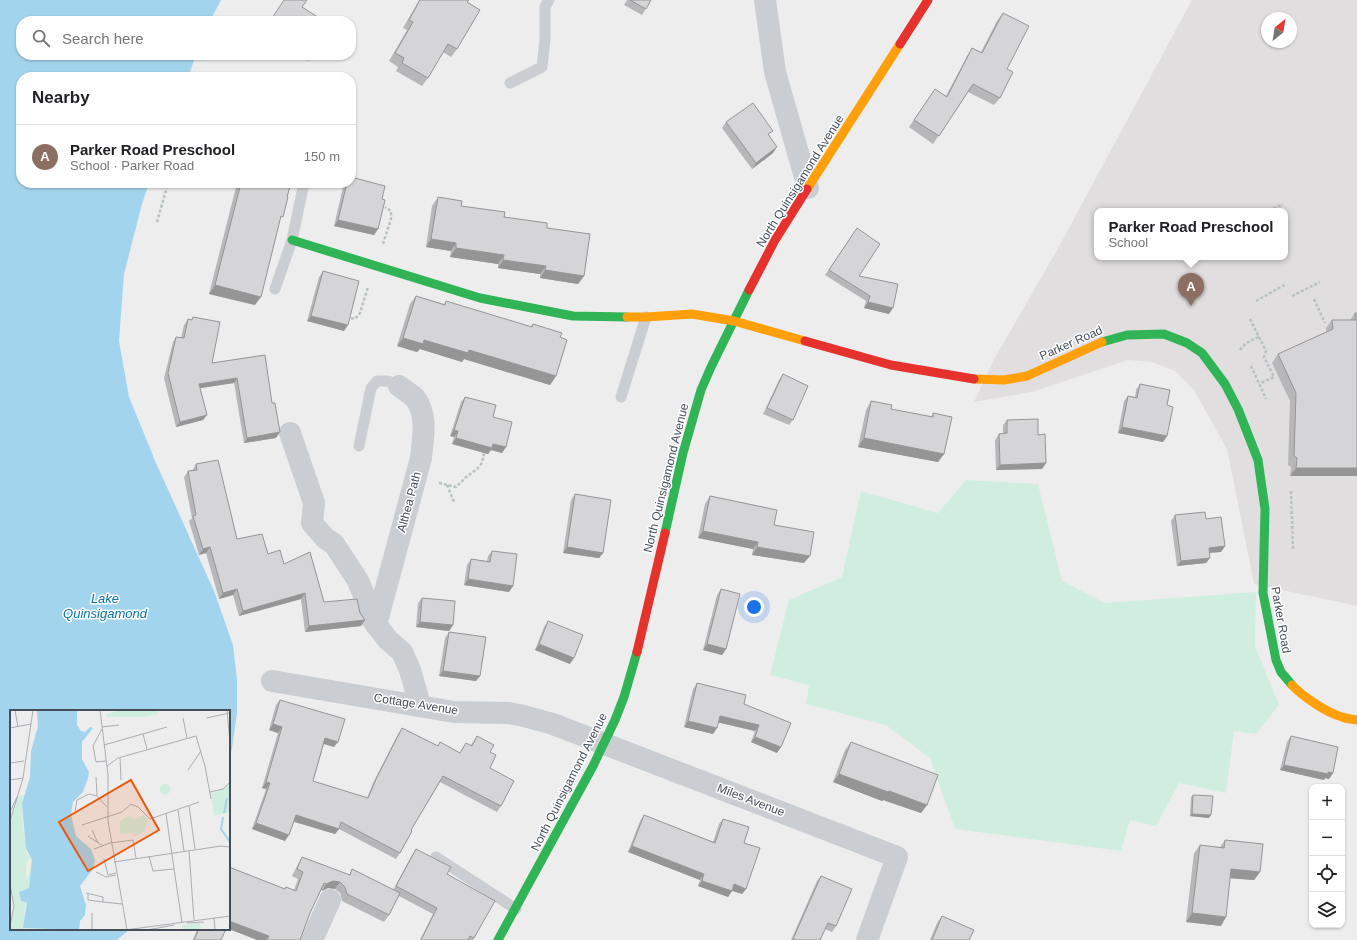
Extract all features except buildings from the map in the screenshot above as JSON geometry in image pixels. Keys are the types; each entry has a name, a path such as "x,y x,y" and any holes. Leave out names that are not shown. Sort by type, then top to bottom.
{"street":[{"path":"765,0 775,72 808,188"},
{"name":"North Quinsigamond Avenue","path":"498,940 604,743 624,697 641,639 670,507 701,390 775,240 928,0"},
{"name":"Parker Road","path":"292,240 480,298 573,316 646,317 692,314 734,321 891,365 963,378 991,381 1028,376 1106,340 1120,337 1164,334 1187,343 1202,353 1225,384 1238,409 1258,460 1265,508 1262,578 1265,607 1276,660 1283,674 1297,690 1317,705 1340,717 1357,720"},
{"name":"Althea Path","path":"376,625 421,458 424,432 422,411 414,398 399,386"},
{"path":"290,433 314,504 312,523 325,538 334,544 357,579 364,595 366,611 388,640 402,652 410,670 420,705"},
{"name":"Cottage Avenue","path":"272,682 420,705 454,712 491,712 524,716 553,724 604,743"},
{"name":"Miles Avenue","path":"604,743 897,856 867,940"},
{"path":"312,940 330,900"}],"lane":[{"path":"510,83 542,67 545,40 545,7 549,0"},
{"path":"275,289 292,240 303,188"},
{"path":"621,397 646,317"},
{"path":"359,446 371,388 377,381 388,381 399,386"},
{"path":"436,857 516,909"}],"path":[{"path":"157,222 167,188"},
{"path":"1276,208 1283,204"},
{"path":"351,318 355,319 360,313 391,218 391,210 385,207"},
{"path":"1292,296 1320,282"},
{"path":"1256,301 1286,284"},
{"path":"1314,299 1326,323"},
{"path":"1250,319 1266,351 1264,357 1274,377 1259,384"},
{"path":"1240,350 1247,342 1259,337"},
{"path":"1251,366 1266,399"},
{"path":"439,483 456,488 482,463 484,453"},
{"path":"447,485 454,502"},
{"path":"1291,491 1293,550"}],"shaded area":[{"path":"1192,0 1357,0 1357,606 1254,584 1227,449 1194,390 1175,371 1152,362 1128,360 1032,392 974,402 993,361 1056,252"}],"green space":[{"path":"966,480 1038,484 1062,581 1105,603 1256,592 1255,646 1279,705 1256,734 1234,731 1226,793 1179,783 1156,826 1130,820 1121,851 955,829 930,758 886,725 806,704 809,685 770,675 789,600 842,577 861,491 938,513"}],"water":[{"name":"Lake Quinsigamond","path":"0,0 221,0 213,16 16,16 16,60 194,60 190,72 16,72 16,188 147,188 124,274 119,341 129,397 156,463 214,591 233,645 237,679 237,713 230,757 230,710 10,710 10,930 129,930 117,940 0,940"}],"traffic: fast":[{"path":"292,240 480,298 573,316 627,317"},
{"path":"665,533 683,453 701,390 749,290"},
{"path":"1102,342 1127,335 1164,334 1187,343 1202,353 1225,384 1238,409 1258,460 1265,509 1263,593 1276,660 1281,672 1292,685"},
{"path":"498,940 593,766 615,720 624,697 637,652"}],"traffic: slow":[{"path":"807,189 900,44"},
{"path":"627,317 692,314 734,321 805,341"},
{"path":"974,379 1004,380 1027,376 1102,342"},
{"path":"1292,685 1308,699 1329,712 1344,718 1357,720"}],"traffic: jam":[{"path":"900,44 928,0"},
{"path":"749,290 775,240 807,189"},
{"path":"805,341 891,365 974,379"},
{"path":"637,652 665,533"}],"place":[{"name":"Parker Road Preschool","path":"1191,306"}]}
